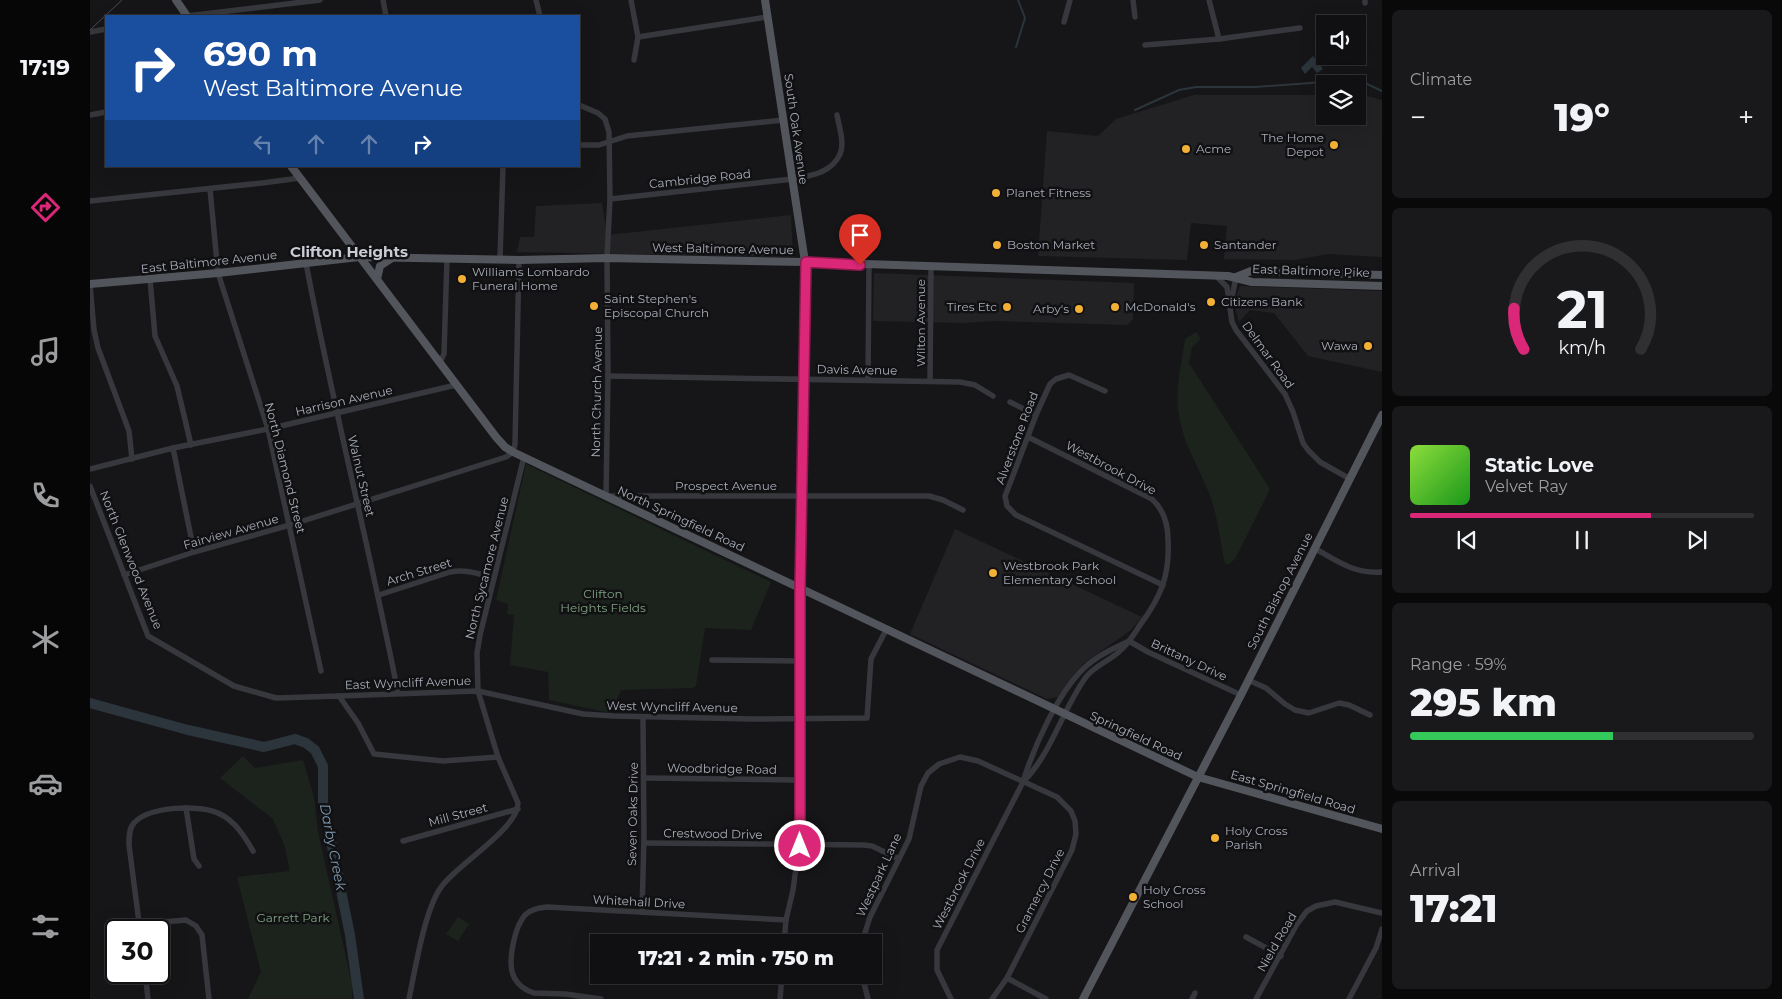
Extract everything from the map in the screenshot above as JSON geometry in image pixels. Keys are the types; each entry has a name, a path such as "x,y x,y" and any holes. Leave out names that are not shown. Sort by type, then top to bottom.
{"main road":[{"path":"176,0 186,15"},
{"name":"South Oak Avenue","path":"765,0 806,262 800,588"},
{"name":"North Springfield Road","path":"292,167 505,447 1065,715"},
{"name":"West Baltimore Avenue","path":"359,256 519,260 607,258 806,262 1236,277"},
{"name":"East Baltimore Avenue","path":"90,285 218,273 359,256"},
{"path":"376,279 378,269 382,263 394,257"},
{"name":"East Baltimore Pike","path":"1236,277 1251,271 1382,276"},
{"path":"1325,274 1325,284"},
{"name":"East Baltimore Pike","path":"1236,277 1252,282 1382,286"},
{"name":"South Bishop Avenue","path":"1083,999 1241,695 1382,415"},
{"name":"Springfield Road","path":"1065,715 1198,777"},
{"name":"East Springfield Road","path":"1198,777 1382,830"}],"street":[{"path":"195,15 320,0"},
{"path":"383,0 386,15"},
{"path":"536,0 540,15"},
{"path":"631,0 638,37 634,60"},
{"path":"1064,22 1070,0"},
{"path":"1133,0 1135,17"},
{"path":"1209,0 1219,39"},
{"path":"638,37 767,17"},
{"path":"1146,45 1219,39 1300,28"},
{"path":"90,32 105,29"},
{"name":"North Church Avenue","path":"580,105 598,113 604,120 609,132 610,141 607,258 606,496"},
{"path":"90,115 105,112"},
{"name":"Cambridge Road","path":"610,199 792,179 820,174 841,154 842,143 837,114"},
{"path":"580,145 599,145 627,136 783,120"},
{"path":"500,259 503,167"},
{"path":"90,201 300,178"},
{"name":"North Diamond Street","path":"210,189 218,273 268,429 321,670"},
{"path":"440,362 444,354 447,258"},
{"path":"513,452 516,444 519,260"},
{"name":"Walnut Street","path":"306,263 337,413 379,595 398,693"},
{"path":"868,380 869,265"},
{"name":"Wilton Avenue","path":"930,381 931,266"},
{"name":"Delmar Road","path":"1216,275 1227,288 1232,322 1236,330 1285,394 1305,447 1320,462 1350,479"},
{"name":"Delmar Road","path":"1230,306 1236,277"},
{"path":"150,279 156,336 177,386 190,445"},
{"path":"90,285 94,330 98,348 129,431 132,459"},
{"name":"Davis Avenue","path":"608,376 960,382 975,385 993,396"},
{"name":"Alverstone Road","path":"1105,391 1075,377 1061,376 1050,384 1036,414 1009,484 1006,502 1010,510 1016,515 1163,586"},
{"name":"Harrison Avenue","path":"90,469 173,448 268,429 456,385"},
{"path":"1010,402 1036,414"},
{"name":"Westbrook Drive","path":"1023,782 1035,770 1074,695 1089,673 1116,655 1151,611 1163,586 1169,558 1168,533 1164,516 1158,504 1146,495 1028,437"},
{"path":"173,448 194,552"},
{"name":"Fairview Avenue","path":"124,575 506,457 513,452"},
{"name":"North Sycamore Avenue","path":"518,809 518,803 498,757 478,690 477,653 524,457"},
{"name":"North Glenwood Avenue","path":"90,486 148,636 234,686 276,698 339,696"},
{"name":"Prospect Avenue","path":"606,496 929,496 943,500 963,510"},
{"path":"1314,548 1355,570 1369,573 1382,572"},
{"name":"Arch Street","path":"379,595 455,571 469,570 494,578"},
{"path":"785,934 800,846 800,588"},
{"name":"West Wyncliff Avenue","path":"478,690 583,714 643,717 868,718 871,659 886,630"},
{"name":"Westbrook Drive","path":"950,999 937,970 937,950 1023,782 1029,762 1054,710 1070,684 1085,667 1101,655 1129,641"},
{"name":"Brittany Drive","path":"1129,641 1148,652 1241,695"},
{"path":"712,660 800,661"},
{"path":"1248,680 1266,688 1284,704 1295,710 1309,713 1339,702 1370,715"},
{"name":"East Wyncliff Avenue","path":"339,696 478,690"},
{"path":"339,696 358,723 374,754 443,761 498,757"},
{"name":"Seven Oaks Drive","path":"642,912 644,843 643,717"},
{"name":"Westpark Lane","path":"865,934 870,917 909,838 921,786 928,773 939,764 952,759 968,758 1023,782"},
{"name":"Woodbridge Road","path":"644,778 799,780"},
{"name":"Gramercy Drive","path":"992,999 1007,978 1072,850 1076,834 1073,816 1061,800 1023,782"},
{"path":"139,919 128,845 129,834 133,824 142,816 155,811 186,808 210,809 222,815 245,838 253,851"},
{"path":"186,808 194,859 199,866"},
{"path":"409,999 425,928 436,895 442,885 459,868 503,829 518,809"},
{"name":"Mill Street","path":"403,841 518,809"},
{"name":"Crestwood Drive","path":"644,843 800,846 864,845 872,846 899,859"},
{"name":"Nield Road","path":"1256,999 1297,924 1307,911 1316,906 1336,902 1382,913"},
{"name":"Whitehall Drive","path":"601,999 565,994 543,994 529,991 519,983 512,973 510,961 516,932 526,914 538,908 547,907 786,920"},
{"path":"170,922 186,920 196,926 202,935 209,999"},
{"path":"1349,999 1372,956 1382,929"},
{"path":"1246,937 1280,956"},
{"path":"1007,978 1046,999"},
{"path":"146,984 148,999"},
{"path":"780,999 781,984"},
{"path":"864,984 868,999"},
{"path":"1192,999 1195,992"}],"shaded area":[{"path":"1313,56 1316,60 1316,65 1320,65 1323,69 1317,73 1312,67 1305,74 1301,68"},
{"path":"1194,95 1316,95 1316,125 1366,125 1366,96 1382,100 1382,257 1328,254 1295,260 1224,259 1227,226 1191,223 1187,260 1038,256 1047,131 1098,136 1116,119"},
{"path":"602,203 607,235 791,215 793,257 517,252 520,237 534,237 536,206"},
{"path":"874,273 1134,283 1133,319 1127,325 993,321 965,323 873,321"},
{"path":"1240,286 1382,291 1382,372 1308,356 1274,313 1250,310 1239,322 1234,303"},
{"name":"Westbrook Park Elementary School","path":"955,529 1142,617 1131,630 1083,664 1058,697 1047,699 910,634"}],"green space":[{"path":"1196,332 1201,339 1192,347 1189,363 1270,489 1235,559 1229,564 1225,564 1212,502 1188,445 1179,415 1177,396 1185,339"},
{"name":"Clifton Heights Fields","path":"526,464 771,582 751,630 705,628 696,686 692,688 621,690 611,713 549,700 548,672 510,665 514,615 507,614 508,604 496,600"},
{"name":"Garrett Park","path":"243,756 255,768 303,760 314,797 318,832 352,984 352,999 248,999 261,972 237,877 290,871 285,847 273,819 220,778"},
{"path":"458,917 469,924 458,941 446,934"}],"waterway":[{"path":"1016,47 1025,18 1018,0"},
{"path":"1135,110 1179,90 1196,87 1255,87 1338,81 1365,83 1382,91"},
{"name":"Darby Creek","path":"90,703 188,730 264,747 295,739 306,743 315,750 323,766 323,802 350,935 359,999"}],"tram line":[{"path":"106,15 122,0"},
{"path":"90,30 105,16"}],"place":[{"name":"The Home Depot","path":"1334,145"},
{"name":"Acme","path":"1186,149"},
{"name":"Planet Fitness","path":"996,193"},
{"name":"Boston Market","path":"997,245"},
{"name":"Santander","path":"1204,245"},
{"name":"Williams Lombardo Funeral Home","path":"462,279"},
{"name":"Citizens Bank","path":"1211,302"},
{"name":"Saint Stephen's Episcopal Church","path":"594,306"},
{"name":"Tires Etc","path":"1007,307"},
{"name":"McDonald's","path":"1115,307"},
{"name":"Arby's","path":"1079,309"},
{"name":"Wawa","path":"1368,346"},
{"name":"Westbrook Park Elementary School","path":"993,573"},
{"name":"Holy Cross Parish","path":"1215,838"},
{"name":"Holy Cross School","path":"1133,897"}],"district":[{"name":"Clifton Heights","path":"349,252"}],"route":[{"path":"800,846 800,588 806,262 860,265"}]}
